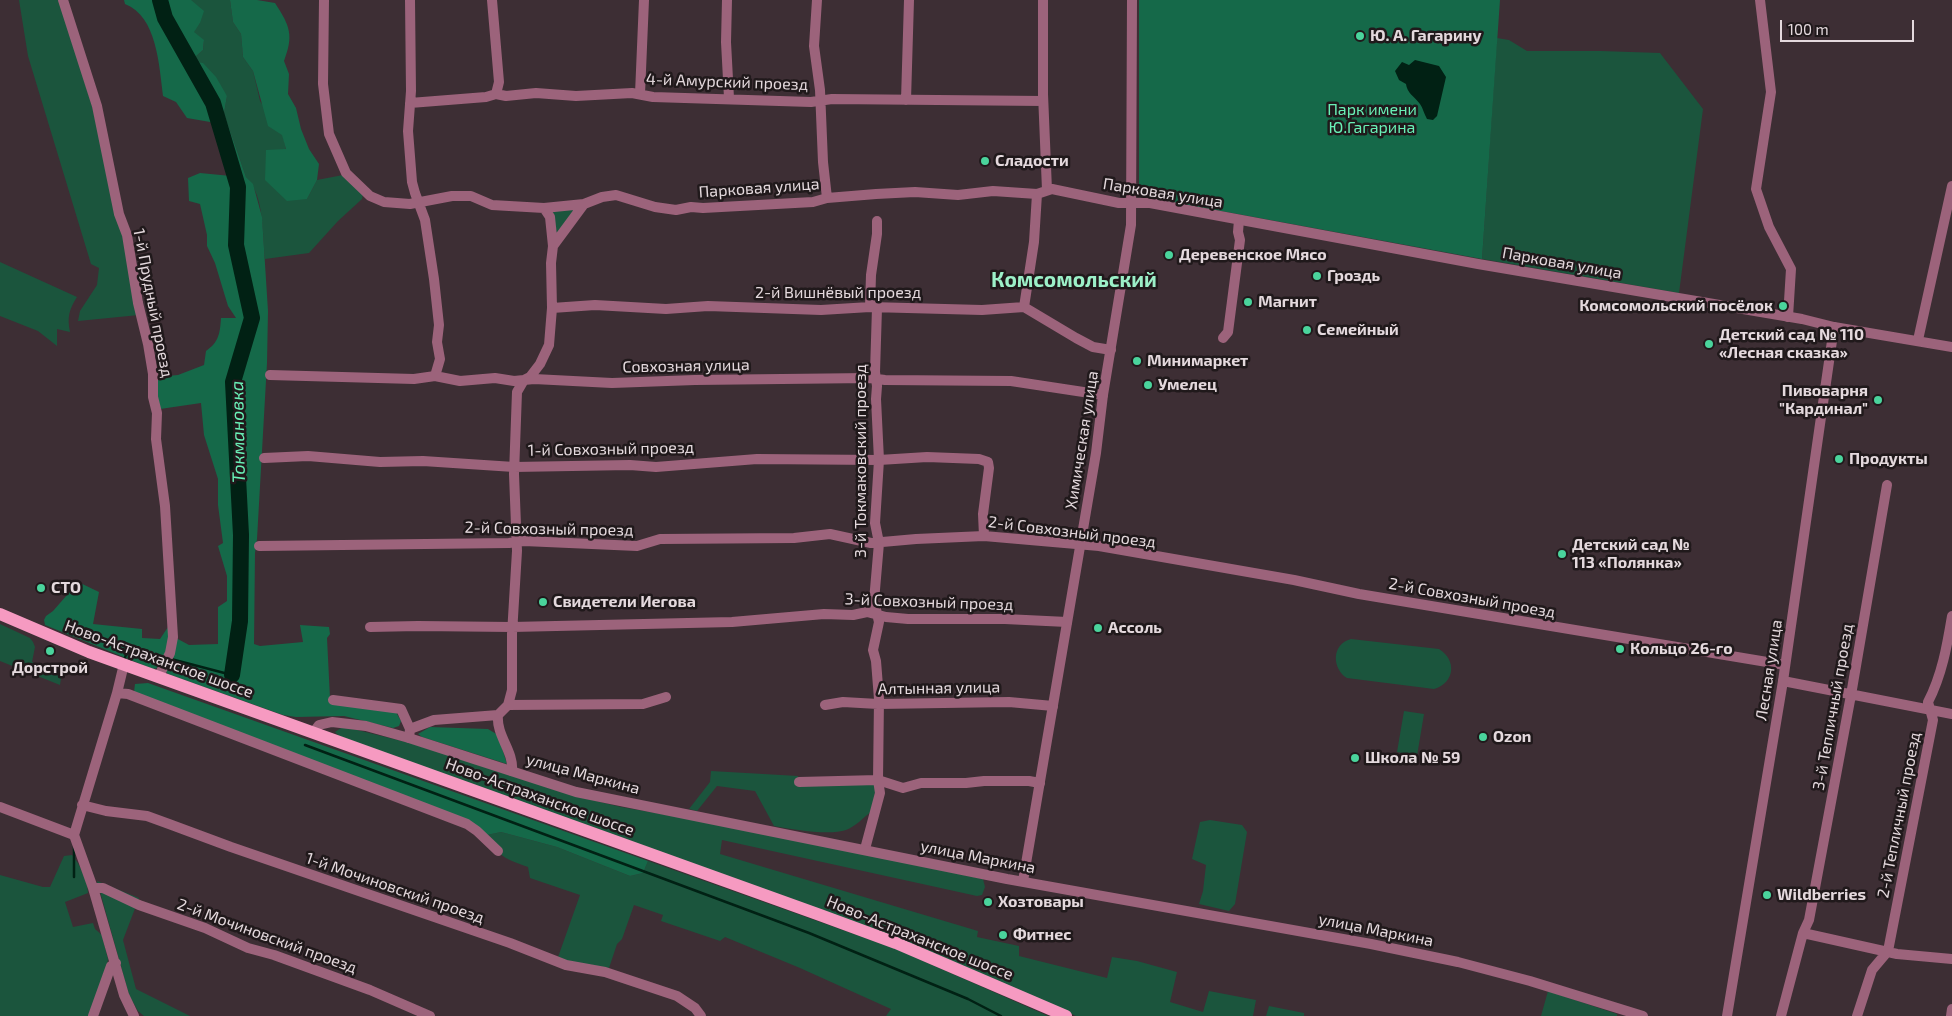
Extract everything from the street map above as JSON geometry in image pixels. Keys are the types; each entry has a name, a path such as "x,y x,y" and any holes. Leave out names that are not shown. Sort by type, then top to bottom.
{"main road":[{"name":"Ново-Астраханское шоссе","path":"0,614 72,645 314,734 879,937 1066,1016"}],"street":[{"name":"1-й Прудный проезд","path":"63,0 97,106 119,214 126,235 153,374 153,397 157,413 156,439 165,506 173,637 170,653 159,676"},
{"name":"Парковая улица","path":"324,0 323,84 329,134 346,173 370,196 384,202 419,203 452,196 471,196 492,205 544,208 584,204 602,197 616,195 655,207 676,210 691,207 812,202 827,198 915,192 958,195 993,191 1042,192 1052,189 1119,203 1150,203 1478,264 1952,347"},
{"path":"410,0 410,103 408,131 410,162 415,193 426,228 439,325 437,342 440,359 435,376"},
{"path":"492,0 499,82 496,94"},
{"path":"640,94 644,0"},
{"path":"727,0 726,42 729,98"},
{"path":"817,0 814,46 827,198"},
{"path":"906,100 908,0"},
{"path":"1043,0 1042,192 1024,307 1094,347 1111,350"},
{"name":"Химическая улица","path":"1022,881 1081,545 1131,225 1132,0"},
{"path":"1760,0 1771,92 1756,189 1770,227 1790,269 1788,317"},
{"name":"4-й Амурский проезд","path":"410,103 486,97 496,94 506,96 536,93 576,96 640,94 653,97 811,102 820,100 1043,101"},
{"path":"1918,340 1952,186"},
{"path":"553,246 584,204"},
{"path":"512,771 513,764 497,726 498,715 508,705 512,690 512,627 517,542 514,467 517,392 524,380 530,377 546,354 549,345 552,308 551,263 553,246 550,217 544,208"},
{"path":"1223,338 1228,332 1235,285 1240,240 1238,220"},
{"name":"3-й Токмаковский проезд","path":"865,849 880,793 878,780 876,661 873,650 879,616 874,601 879,543 876,524 879,460 877,379 875,372 871,275 877,221"},
{"name":"2-й Вишнёвый проезд","path":"552,308 595,305 666,309 708,306 821,310 873,308 982,310 1024,307"},
{"name":"Лесная улица","path":"1727,1016 1783,681 1834,327"},
{"name":"Совхозная улица","path":"270,375 414,379 435,376 460,381 494,378 612,383 705,380 877,379 1011,382 1103,395"},
{"name":"1-й Совхозный проезд","path":"264,458 308,456 380,462 423,461 514,467 630,465 656,467 757,459 879,460 927,457 979,459 988,462 989,475 983,514 984,536"},
{"name":"3-й Тепличный проезд","path":"1781,1016 1808,920 1851,694 1887,485"},
{"name":"2-й Совхозный проезд","path":"259,546 524,541 637,546 660,539 794,538 830,534 879,543 916,539 984,536 1099,546 1368,595 1785,665"},
{"name":"3-й Совхозный проезд","path":"370,627 512,627 732,622 824,614 853,615 867,612 879,616 908,620 1005,619 1067,622"},
{"name":"2-й Тепличный проезд","path":"1857,1016 1872,970 1888,951 1933,720 1928,702 1936,687 1943,666 1952,616"},
{"path":"124,664 117,694 74,835 93,888 124,995 134,1016"},
{"path":"1783,681 1952,714"},
{"path":"117,694 128,694 467,824 498,851"},
{"path":"508,705 643,704 666,697"},
{"path":"333,700 401,709 410,733 434,720 498,715"},
{"name":"Алтынная улица","path":"825,705 843,702 878,704 1009,702 1053,706"},
{"name":"улица Маркина","path":"314,734 319,725 332,722 410,733 512,771 576,792 1022,881 1371,944 1458,962 1643,1016"},
{"path":"799,782 878,780 903,788 921,783 984,781 1029,781 1040,783"},
{"name":"1-й Мочиновский проезд","path":"82,806 147,816 510,943 566,966 605,972 677,996 698,1012"},
{"path":"0,807 74,835"},
{"name":"2-й Мочиновский проезд","path":"93,888 103,888 139,905 206,928 248,948 274,955 370,990 430,1016"},
{"path":"1803,933 1888,951 1952,959"},
{"path":"92,1016 111,966 116,963"},
{"path":"1950,1016 1952,1009"}],"shaded area":[{"path":"19,0 60,0 92,106 122,228 139,315 78,321 80,311 97,285 99,268 91,264 28,56"},
{"path":"174,0 230,0 233,22 241,34 243,57 253,71 260,101 283,135 286,150 307,199 317,180 343,175 363,194 362,199 338,221 309,253 265,259 260,205 257,194 246,177 224,113 227,96 194,58 203,50 204,41 193,32 200,23"},
{"path":"1497,38 1509,40 1527,51 1660,53 1703,109 1679,293 1482,259"},
{"path":"1415,60 1439,66 1446,77 1437,116 1433,120 1427,119 1420,104 1409,92 1406,84 1399,80 1395,71 1402,62 1409,65"},
{"path":"549,209 575,209 556,238"},
{"path":"0,262 77,297 69,314 70,332 57,329 57,346 38,331 0,316"},
{"path":"0,624 30,638 35,647 32,662 55,673 61,678 60,685 0,661"},
{"path":"1351,639 1439,649 1449,659 1451,665 1450,677 1441,686 1434,689 1347,678 1338,669 1336,657 1340,646"},
{"path":"1404,711 1424,714 1417,756 1397,752"},
{"path":"341,728 349,728 410,743 575,796 621,807 725,825 983,879 985,887 982,895 977,896 722,840 720,854 978,931 977,937 1019,946 1019,956 1107,978 1112,957 1137,961 1177,972 1170,1002 1203,1012 1209,991 1256,1000 1253,1016 1076,1016 1045,1002 339,736 335,732"},
{"path":"711,771 798,776 798,784 871,783 876,786 872,811 853,827 839,832 790,829 774,826 755,791 717,786 697,811 689,809 710,782"},
{"path":"1210,820 1242,825 1247,832 1235,904 1229,911 1199,904 1203,891 1206,865 1192,859 1200,822"},
{"path":"501,832 557,847 630,876 643,873 648,861 896,949 1048,1016 886,1016 891,1009 800,968 725,937 720,941 661,921 663,915 634,905 609,968 557,960 580,895 530,878 528,867 499,853 487,835"},
{"path":"72,855 83,873 88,893 65,902 73,927 93,923 95,929 102,935 108,959 106,972 89,1016 0,1016 0,875 43,887 50,887 64,856"},
{"path":"97,881 139,898 123,940 136,989 190,1016 144,1016 138,1011 129,995"},
{"path":"1548,991 1617,1014 1617,1016 1541,1016"},
{"path":"1269,1006 1304,1013 1304,1016 1266,1016"}],"green space":[{"path":"124,0 191,0 204,11 200,23 194,32 204,40 203,50 194,58 196,62 203,63 216,77 227,96 224,113 246,177 253,184 262,217 268,311 267,363 255,553 254,644 260,646 303,642 300,625 329,627 330,634 327,638 330,698 396,712 401,721 399,726 393,728 344,716 296,717 283,715 166,672 176,638 189,645 218,644 218,607 227,601 227,576 218,546 223,543 218,505 218,479 204,435 201,403 160,409 157,403 157,377 178,375 204,365 206,351 214,344 218,337 221,318 236,318 228,306 215,263 207,246 207,235 200,204 189,201 188,178 200,173 231,176 216,123 187,118 176,102 163,96 158,57 150,30 144,19 136,10 125,4"},
{"path":"230,0 257,0 275,3 287,25 290,37 284,61 289,74 288,94 296,108 301,129 309,149 319,164 317,180 307,199 287,201 265,180 266,150 286,149 282,135 268,126 253,71 243,57 241,34 233,22"},
{"name":"Парк имени Ю.Гагарина","path":"1139,0 1500,0 1482,259 1156,199 1146,194 1139,184"},
{"path":"74,580 99,592 93,624 142,629 142,638 160,639 170,624 167,652 157,668 153,669 45,625 44,620 46,616 67,595"},
{"path":"148,683 648,861 643,873 630,876 557,847 501,832 487,835 134,692 135,684"},
{"path":"430,727 488,729 498,735 507,764 422,737 418,734"}],"waterway":[{"name":"Токмановка","path":"160,0 165,18 213,103 238,187 236,245 252,318 233,382 241,535 240,621 232,675"},
{"path":"124,661 128,648 165,658"},
{"path":"171,659 232,675"},
{"path":"305,745 809,933 968,999 1001,1016"},
{"path":"74,846 74,877"}],"place":[{"name":"Ю. А. Гагарину","path":"1360,36"},
{"name":"Сладости","path":"985,161"},
{"name":"Деревенское Мясо","path":"1169,255"},
{"name":"Гроздь","path":"1317,276"},
{"name":"Магнит","path":"1248,302"},
{"name":"Комсомольский посёлок","path":"1783,306"},
{"name":"Семейный","path":"1307,330"},
{"name":"Детский сад № 110 «Лесная сказка»","path":"1709,344"},
{"name":"Минимаркет","path":"1137,361"},
{"name":"Умелец","path":"1148,385"},
{"name":"Пивоварня \"Кардинал\"","path":"1878,400"},
{"name":"Продукты","path":"1839,459"},
{"name":"Детский сад № 113 «Полянка»","path":"1562,554"},
{"name":"СТО","path":"41,588"},
{"name":"Свидетели Иегова","path":"543,602"},
{"name":"Ассоль","path":"1098,628"},
{"name":"Кольцо 26-го","path":"1620,649"},
{"name":"Дорстрой","path":"50,651"},
{"name":"Ozon","path":"1483,737"},
{"name":"Школа № 59","path":"1355,758"},
{"name":"Wildberries","path":"1767,895"},
{"name":"Хозтовары","path":"988,902"},
{"name":"Фитнес","path":"1003,935"}],"district":[{"name":"Комсомольский","path":"1074,280"}]}
